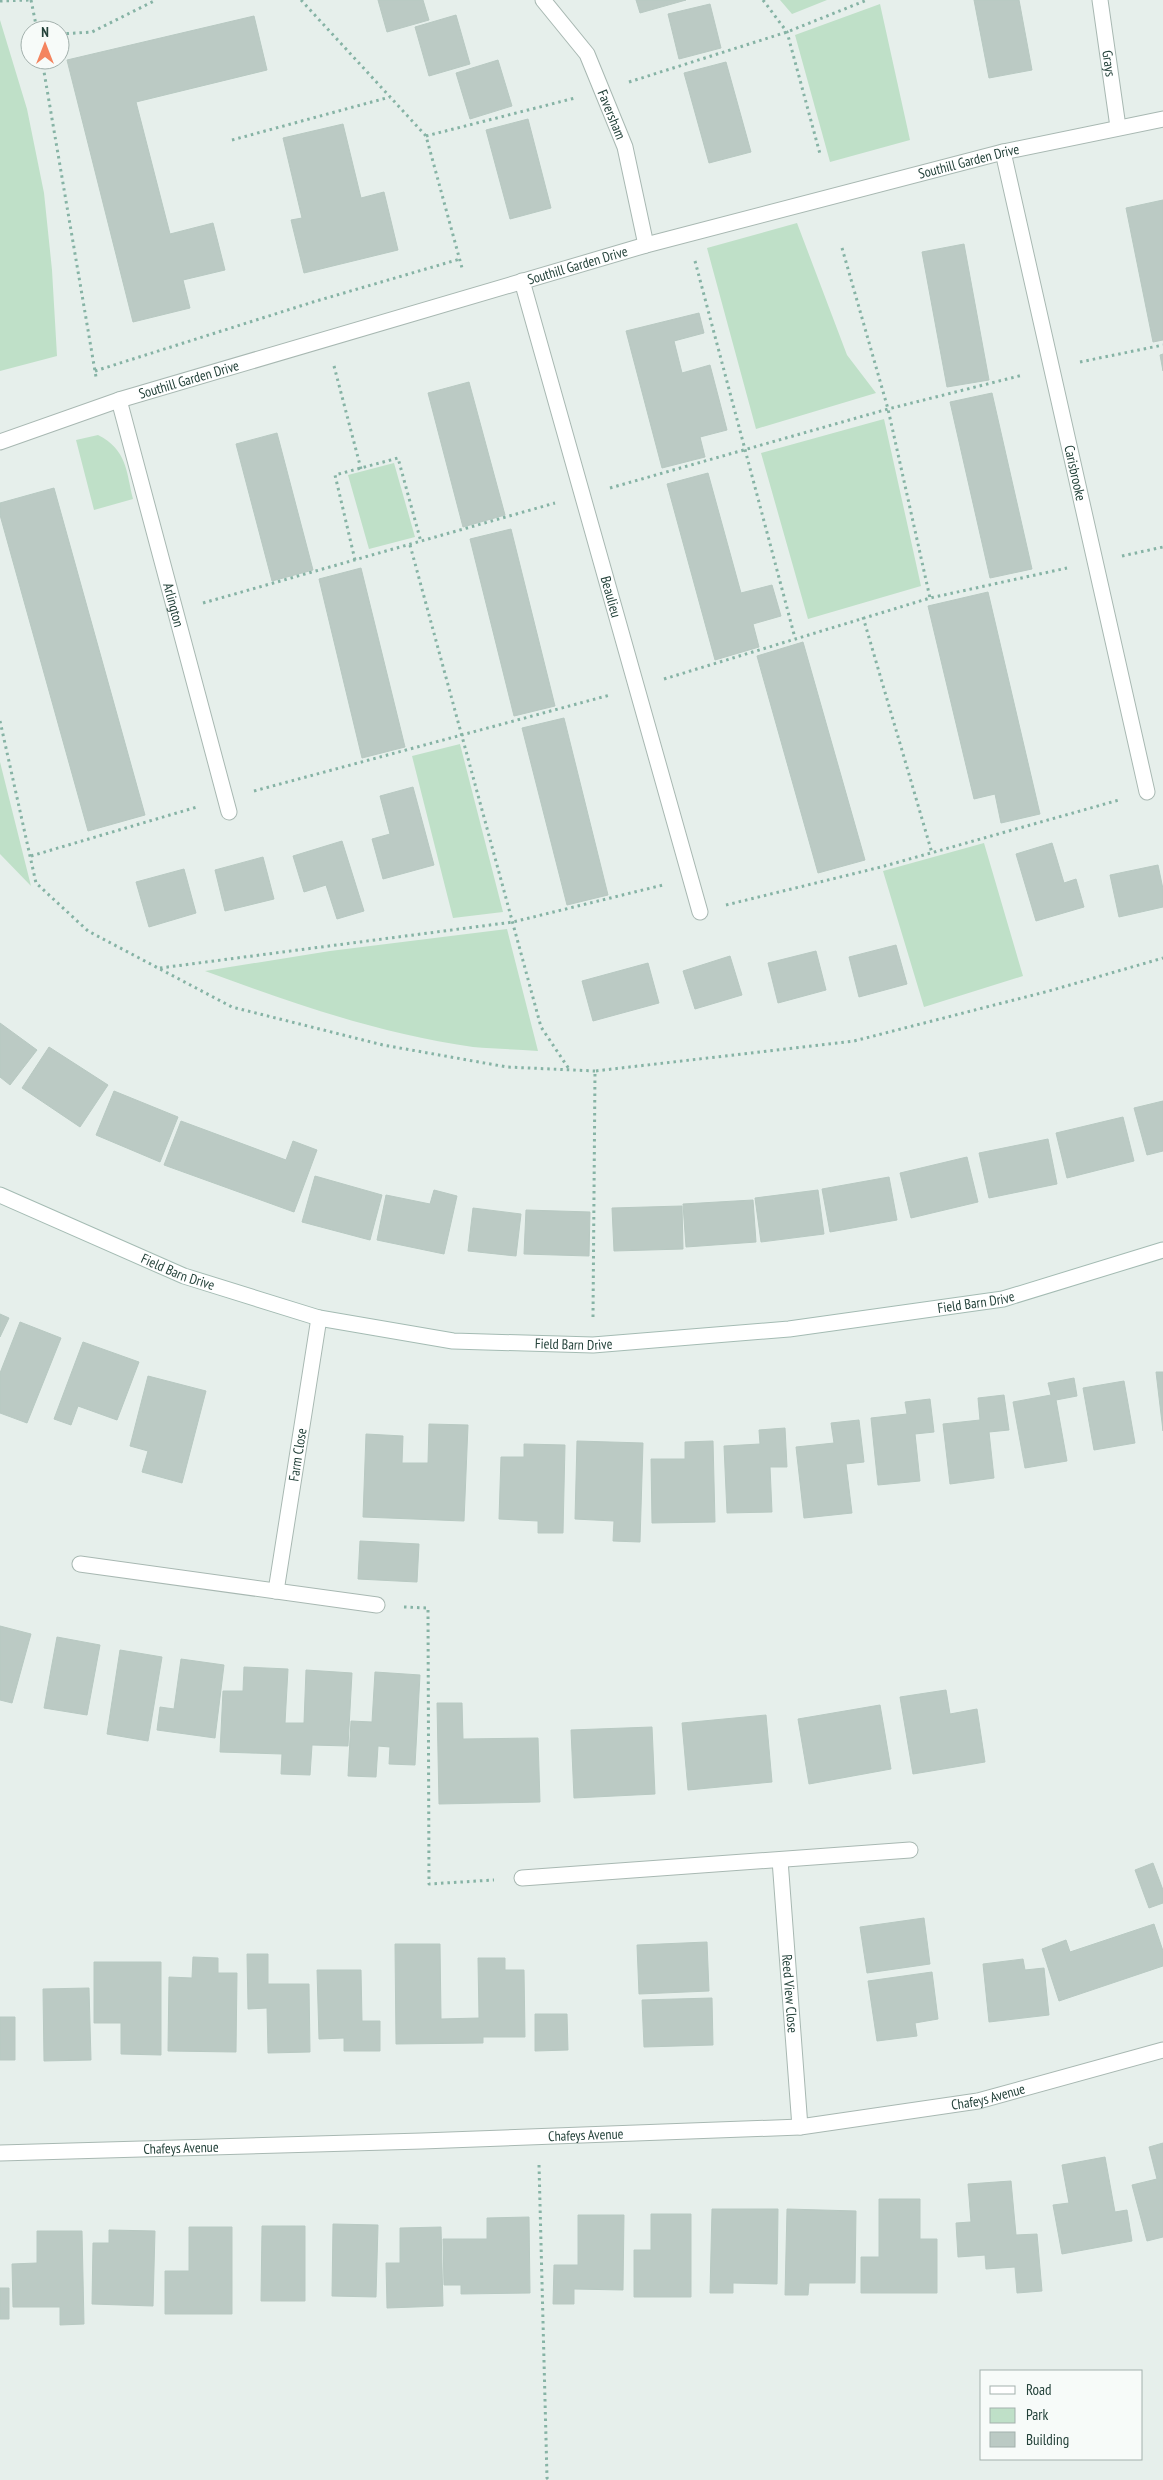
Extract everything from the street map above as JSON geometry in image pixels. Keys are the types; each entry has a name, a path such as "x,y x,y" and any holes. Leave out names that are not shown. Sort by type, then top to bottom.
{"street":[{"name":"Faversham","path":"543,0 587,54 590,61 625,147 646,245"},
{"name":"Grays","path":"1100,0 1118,127"},
{"name":"Southill Garden Drive","path":"0,442 119,400 646,245 1003,152 1163,119"},
{"name":"Carisbrooke","path":"1003,152 1147,792"},
{"name":"Beaulieu","path":"522,281 700,912"},
{"name":"Arlington","path":"119,400 227,805"},
{"name":"Field Barn Drive","path":"0,1196 184,1276 318,1318 453,1341 593,1345 789,1329 1003,1299 1163,1250"},
{"name":"Farm Close","path":"276,1591 318,1318"},
{"path":"80,1564 377,1605"},
{"path":"522,1878 910,1850"},
{"name":"Reed View Close","path":"780,1860 800,2127"},
{"name":"Chafeys Avenue","path":"0,2152 538,2137 800,2127 978,2101 1163,2050"}],"path":[{"path":"0,1 31,0 35,20"},
{"path":"70,33 92,32 156,0"},
{"path":"301,0 426,136 469,296"},
{"path":"763,0 787,32 820,154"},
{"path":"787,32 867,0"},
{"path":"44,70 101,406"},
{"path":"232,140 390,97"},
{"path":"688,234 795,638"},
{"path":"842,248 888,409 930,598"},
{"path":"95,371 313,302 460,259"},
{"path":"327,339 361,469"},
{"path":"175,611 888,409 1051,368 1163,345"},
{"path":"355,560 335,475 398,458 421,542"},
{"path":"410,545 541,1027 569,1069"},
{"path":"31,856 227,805 462,736 636,688 930,598 1163,547"},
{"path":"863,617 932,853"},
{"path":"0,721 36,882 88,931 232,1007 383,1045 507,1067 595,1071 854,1041 1049,991 1163,958"},
{"path":"700,912 932,853 1147,792"},
{"path":"159,968 513,922 690,878"},
{"path":"593,1345 595,1071"},
{"path":"428,1608 429,1884 522,1878"},
{"path":"538,2137 549,2480"}],"green space":[{"path":"780,0 827,0 792,14"},
{"path":"880,4 910,140 830,162 795,35"},
{"path":"0,20 27,109 44,193 52,270 57,356 0,371"},
{"path":"797,223 847,355 876,393 756,429 707,248"},
{"path":"884,419 921,586 808,619 761,453"},
{"path":"98,435 115,447 120,454 124,462 133,499 94,510 76,440"},
{"path":"394,463 415,537 369,549 348,475"},
{"path":"460,744 503,912 453,918 412,756"},
{"path":"0,762 31,886 0,854"},
{"path":"984,843 1023,976 924,1007 883,871"},
{"path":"507,929 538,1051 473,1047 370,1026 270,995 205,971 330,951"}],"building":[{"path":"378,0 423,0 429,20 387,32"},
{"path":"636,0 686,0 640,13"},
{"path":"974,0 1019,0 1032,70 989,78"},
{"path":"710,4 721,48 679,59 668,14"},
{"path":"456,15 470,64 429,76 415,27"},
{"path":"254,16 267,70 136,102 170,234 213,223 225,270 183,280 190,308 133,322 70,70 70,59"},
{"path":"498,60 512,106 470,119 456,73"},
{"path":"726,62 751,152 709,163 684,73"},
{"path":"528,119 551,208 510,219 486,130"},
{"path":"343,124 361,198 384,192 398,250 304,273 291,220 302,218 283,138"},
{"path":"1163,200 1163,340 1153,342 1126,208"},
{"path":"964,244 989,380 947,387 922,252"},
{"path":"699,313 704,333 674,341 682,373 710,365 727,430 700,437 705,457 662,468 626,331"},
{"path":"1163,354 1163,371 1160,355"},
{"path":"469,382 505,515 463,527 428,393"},
{"path":"992,393 1032,569 990,578 950,402"},
{"path":"277,433 313,570 272,581 236,444"},
{"path":"708,473 741,593 772,585 781,616 753,624 759,647 715,660 667,484"},
{"path":"54,488 145,815 88,831 0,515 0,503"},
{"path":"511,529 555,706 514,716 470,539"},
{"path":"361,568 405,747 362,758 319,579"},
{"path":"988,592 1040,814 1001,823 995,794 974,799 928,606"},
{"path":"803,642 865,860 818,873 757,656"},
{"path":"564,718 608,895 567,905 522,728"},
{"path":"413,787 434,865 383,879 372,839 390,834 380,796"},
{"path":"342,841 364,911 337,919 326,885 304,892 293,856"},
{"path":"1052,843 1064,883 1076,879 1084,907 1036,921 1016,854"},
{"path":"263,857 274,899 225,911 215,870"},
{"path":"1158,865 1163,889 1163,907 1119,917 1110,875"},
{"path":"184,869 196,913 149,927 136,882"},
{"path":"896,945 907,984 859,997 849,957"},
{"path":"816,951 826,990 778,1003 768,963"},
{"path":"730,956 742,995 695,1009 683,971"},
{"path":"648,963 659,1003 593,1021 582,981"},
{"path":"0,1023 37,1050 10,1085 0,1077"},
{"path":"49,1047 108,1085 80,1127 22,1088"},
{"path":"114,1091 178,1117 160,1162 96,1135"},
{"path":"1163,1101 1163,1151 1147,1155 1134,1108"},
{"path":"1123,1117 1134,1161 1067,1178 1056,1133"},
{"path":"181,1121 286,1160 293,1141 317,1150 294,1212 164,1165"},
{"path":"1048,1139 1057,1184 989,1198 979,1153"},
{"path":"967,1157 978,1202 911,1218 900,1173"},
{"path":"315,1176 382,1195 370,1240 302,1222"},
{"path":"889,1177 897,1220 830,1232 822,1189"},
{"path":"434,1190 457,1196 444,1254 377,1240 386,1195 430,1204"},
{"path":"818,1190 824,1234 761,1242 755,1198"},
{"path":"753,1200 756,1242 686,1247 683,1204"},
{"path":"682,1206 683,1249 614,1251 612,1208"},
{"path":"473,1208 521,1214 516,1256 468,1251"},
{"path":"526,1210 590,1212 589,1256 524,1254"},
{"path":"0,1314 9,1318 0,1337"},
{"path":"20,1322 61,1338 27,1423 0,1413 0,1373"},
{"path":"83,1342 139,1362 117,1420 78,1406 71,1425 54,1419"},
{"path":"1156,1372 1163,1372 1163,1431"},
{"path":"148,1376 206,1391 182,1483 142,1472 148,1451 130,1446"},
{"path":"1074,1378 1077,1396 1056,1400 1067,1461 1025,1468 1013,1402 1051,1395 1048,1383"},
{"path":"1124,1381 1135,1443 1094,1450 1083,1388"},
{"path":"1004,1395 1009,1430 989,1432 994,1478 950,1484 943,1424 980,1420 978,1398"},
{"path":"930,1399 934,1432 915,1434 920,1481 878,1485 871,1418 907,1414 905,1402"},
{"path":"859,1420 864,1462 846,1464 852,1513 804,1518 796,1447 834,1443 831,1423"},
{"path":"429,1424 468,1425 464,1521 363,1517 366,1434 403,1436 402,1463 428,1463"},
{"path":"785,1428 787,1467 770,1467 772,1512 727,1513 724,1446 760,1444 759,1430"},
{"path":"577,1441 643,1443 640,1542 613,1541 614,1521 575,1519"},
{"path":"713,1441 715,1522 652,1523 651,1459 685,1459 685,1442"},
{"path":"524,1444 565,1445 563,1533 538,1533 538,1521 499,1519 501,1457 524,1457"},
{"path":"360,1541 419,1544 417,1582 358,1579"},
{"path":"0,1626 31,1634 12,1703 0,1700"},
{"path":"57,1637 100,1645 87,1715 44,1708"},
{"path":"120,1650 162,1657 148,1741 107,1734"},
{"path":"181,1659 224,1665 215,1738 157,1730 160,1707 174,1709"},
{"path":"244,1667 288,1669 285,1723 304,1723 306,1670 352,1673 348,1746 312,1745 310,1775 281,1774 282,1754 220,1752 223,1691 243,1691"},
{"path":"375,1672 420,1675 415,1765 389,1764 390,1747 378,1746 376,1777 348,1776 351,1721 372,1722"},
{"path":"946,1690 950,1714 977,1709 985,1762 913,1774 900,1697"},
{"path":"437,1703 462,1703 463,1739 538,1738 540,1802 439,1804"},
{"path":"880,1705 891,1769 809,1784 798,1719"},
{"path":"766,1715 772,1782 688,1790 682,1723"},
{"path":"652,1727 655,1794 574,1798 571,1730"},
{"path":"1153,1863 1163,1890 1163,1903 1149,1908 1135,1870"},
{"path":"924,1918 930,1964 867,1973 860,1927"},
{"path":"1154,1924 1163,1951 1163,1966 1059,2001 1042,1949 1066,1940 1070,1952"},
{"path":"707,1942 709,1991 639,1994 637,1945"},
{"path":"395,1944 440,1944 441,2019 479,2018 478,1958 505,1958 505,1970 524,1970 525,2037 483,2037 483,2043 396,2044"},
{"path":"247,1954 268,1954 268,1984 309,1984 310,2052 268,2053 267,2008 248,2009"},
{"path":"193,1957 218,1958 218,1973 237,1973 236,2052 168,2051 169,1977 192,1978"},
{"path":"1023,1959 1025,1970 1044,1968 1049,2015 989,2022 983,1964"},
{"path":"94,1962 161,1962 161,2055 121,2054 121,2023 94,2023"},
{"path":"317,1970 361,1970 362,2021 380,2021 380,2051 344,2051 344,2038 319,2039"},
{"path":"932,1972 938,2019 915,2023 917,2036 877,2041 868,1981"},
{"path":"89,1988 91,2060 44,2061 43,1989"},
{"path":"712,1998 713,2045 644,2047 642,2000"},
{"path":"535,2014 567,2014 568,2050 535,2051"},
{"path":"0,2017 15,2017 15,2060 0,2060"},
{"path":"1163,2143 1163,2237 1147,2241 1132,2185 1157,2179 1149,2147"},
{"path":"1105,2157 1115,2212 1127,2210 1132,2241 1062,2254 1053,2205 1069,2203 1062,2165"},
{"path":"1011,2181 1016,2235 1037,2234 1042,2291 1017,2293 1015,2267 986,2269 985,2255 958,2257 956,2223 971,2222 968,2184"},
{"path":"879,2199 920,2199 920,2239 937,2239 937,2293 861,2293 861,2257 879,2257"},
{"path":"712,2209 778,2209 777,2284 733,2283 733,2293 710,2293"},
{"path":"787,2209 856,2211 855,2283 809,2283 808,2295 785,2295"},
{"path":"651,2214 691,2214 691,2297 634,2297 634,2250 651,2250"},
{"path":"578,2215 624,2215 623,2290 574,2289 574,2304 553,2304 554,2265 578,2265"},
{"path":"529,2217 530,2293 461,2294 461,2285 444,2285 443,2239 487,2239 487,2218"},
{"path":"333,2224 378,2225 376,2297 332,2296"},
{"path":"262,2226 305,2226 305,2301 261,2301"},
{"path":"189,2227 232,2227 232,2314 165,2314 165,2271 189,2271"},
{"path":"441,2227 443,2306 387,2308 386,2263 400,2263 400,2228"},
{"path":"109,2230 155,2231 153,2306 92,2304 93,2243 109,2243"},
{"path":"37,2231 82,2231 84,2324 60,2325 60,2307 13,2307 12,2264 37,2263"},
{"path":"0,2288 9,2288 9,2319 0,2319"}]}
